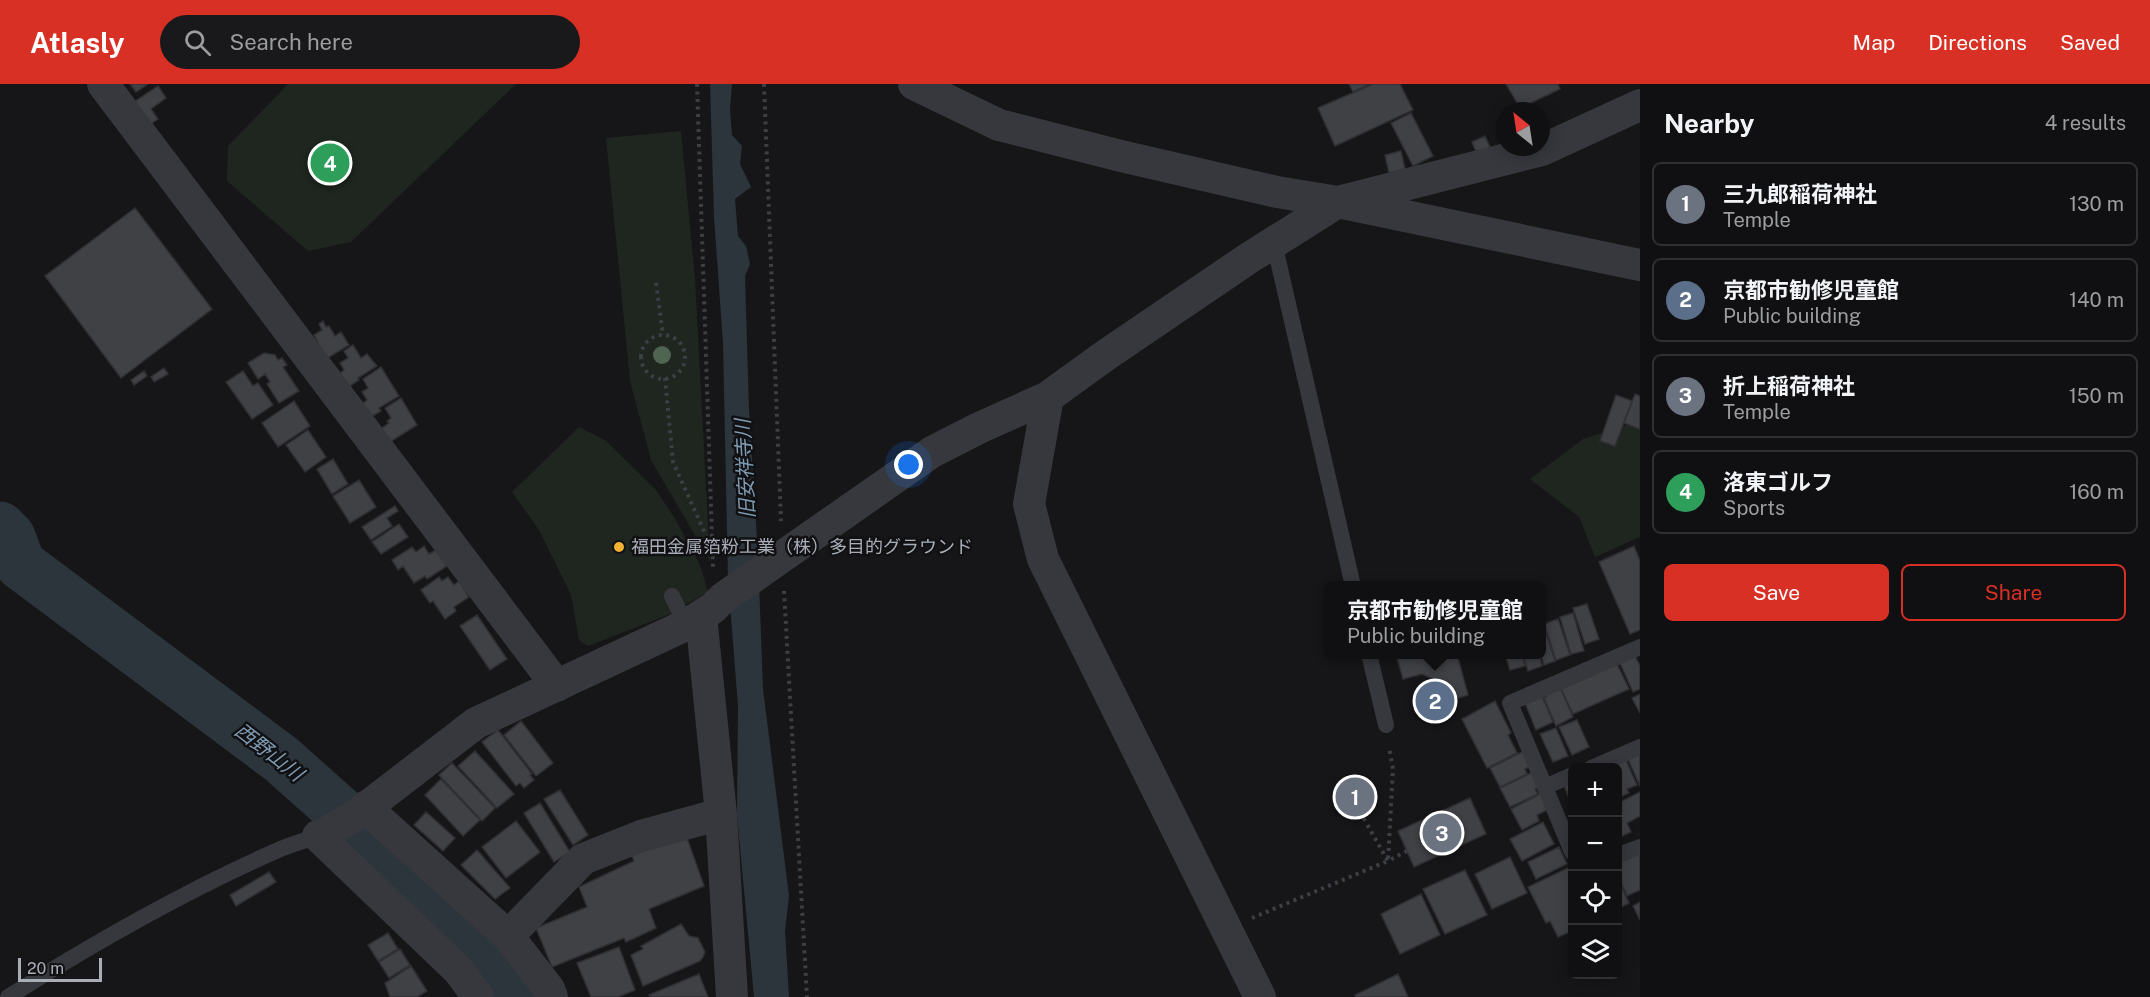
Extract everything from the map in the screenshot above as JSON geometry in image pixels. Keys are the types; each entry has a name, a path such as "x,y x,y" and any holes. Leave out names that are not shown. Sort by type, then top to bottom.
{"street":[{"path":"103,84 557,686"},
{"path":"914,84 999,125 1277,192 1338,202 1640,265"},
{"path":"478,997 459,971 322,835 362,810 476,723 557,686 706,612 932,452 1048,397 1106,355 1338,202 1542,150 1640,105"},
{"path":"1048,397 1029,504 1043,560 1260,997"},
{"path":"706,612 732,997"},
{"path":"362,810 508,936 549,989 552,997"},
{"path":"508,936 583,859 641,836 721,814"}],"lane":[{"path":"1274,243 1352,581"},
{"path":"672,596 706,612"},
{"path":"1568,842 1510,703 1640,647"},
{"path":"1370,659 1386,725"},
{"path":"1603,763 1640,747"},
{"path":"1545,787 1568,777"},
{"path":"8,997 134,921 174,900 278,850 322,835"},
{"path":"1622,853 1640,847"}],"path":[{"path":"697,84 713,552 706,612"},
{"path":"656,283 663,335"},
{"path":"663,335 681,343 685,356 681,369 676,375 665,378 654,377 648,373 642,359 645,345 656,336 663,335"},
{"path":"665,378 673,462 713,552"},
{"path":"1386,725 1393,769 1388,861"},
{"path":"1360,812 1388,861"},
{"path":"1259,915 1407,851"}],"shaded area":[{"path":"288,84 516,84 351,242 308,251 227,181 228,146"},
{"path":"681,131 695,279 710,561 651,460 630,381 606,138"},
{"path":"1640,421 1640,537 1595,557 1579,517 1530,479 1583,439"},
{"name":"福田金属箔粉工業（株）多目的グラウンド","path":"579,427 605,440 656,490 674,517 700,565 708,592 668,615 588,646 579,640 571,595 539,530 512,492"}],"water":[{"name":"旧安祥寺川","path":"710,84 732,84 730,109 732,135 742,146 740,164 751,187 735,199 738,236 746,246 750,264 745,276 749,410 763,689 789,896 785,931 789,997 754,997 737,815 738,706 728,579 723,343 714,217"}],"building":[{"path":"130,84 148,84 136,92"},
{"path":"1349,84 1370,84 1353,92"},
{"path":"1373,84 1400,84 1413,110 1335,146 1318,108"},
{"path":"1506,84 1558,84 1560,89 1533,102 1516,102"},
{"path":"158,86 166,98 151,109 158,119 146,127 131,104"},
{"path":"1411,113 1433,156 1413,166 1391,123"},
{"path":"1485,136 1491,149 1477,154 1472,142"},
{"path":"1401,151 1405,169 1389,173 1385,155"},
{"path":"135,208 212,309 121,378 45,276"},
{"path":"323,321 335,336 341,332 349,345 326,359 314,335 322,330 319,324"},
{"path":"353,345 361,358 367,354 377,366 348,387 340,373 344,370 340,363 348,358 344,351"},
{"path":"264,353 275,355 278,360 282,358 287,365 283,367 299,391 279,403 267,384 270,382 265,374 258,379 248,363"},
{"path":"381,367 399,396 379,408 381,411 371,417 362,404 367,400 362,392 368,388 363,379"},
{"path":"164,368 168,374 154,382 151,377"},
{"path":"144,371 147,376 134,385 131,380"},
{"path":"243,371 253,386 258,383 273,405 252,419 226,382"},
{"path":"1635,394 1640,396 1640,429 1624,423"},
{"path":"1616,395 1632,401 1615,446 1600,441"},
{"path":"401,398 417,425 390,442 382,428 389,423 387,421 391,418 385,408"},
{"path":"294,401 310,426 278,447 262,423"},
{"path":"308,430 326,457 305,472 286,445"},
{"path":"333,459 348,484 332,494 317,469"},
{"path":"359,480 376,507 350,523 333,496"},
{"path":"395,506 398,511 387,518 392,526 371,540 362,527"},
{"path":"399,524 408,537 381,554 372,542"},
{"path":"424,546 429,554 436,550 447,566 427,579 425,576 414,583 403,566 398,570 392,560 412,547 416,552"},
{"path":"1634,546 1640,561 1640,630 1630,634 1599,562"},
{"path":"439,577 442,581 448,577 454,585 459,581 469,597 454,607 456,611 445,619 433,601 430,603 421,590"},
{"path":"1587,604 1599,639 1585,644 1573,608"},
{"path":"1573,613 1584,651 1571,654 1560,617"},
{"path":"477,615 507,659 490,670 460,626"},
{"path":"1558,619 1570,655 1556,660 1546,623"},
{"path":"1546,633 1555,661 1544,665 1542,659 1546,659"},
{"path":"1634,654 1640,666 1640,689 1633,692 1619,661"},
{"path":"1397,659 1458,659 1468,695 1439,704 1433,679 1422,674 1403,679"},
{"path":"1507,659 1523,659 1525,666 1510,670"},
{"path":"1524,659 1540,659 1542,666 1528,671"},
{"path":"1617,664 1629,689 1573,714 1561,689"},
{"path":"1559,685 1573,717 1556,726 1544,698 1547,696 1545,691"},
{"path":"1640,694 1640,713 1632,698"},
{"path":"1542,696 1553,722 1536,730 1525,703"},
{"path":"1495,701 1511,733 1508,735 1517,753 1487,768 1462,719"},
{"path":"1577,720 1589,747 1572,755 1559,727"},
{"path":"521,721 553,763 536,776 504,735"},
{"path":"1556,728 1568,756 1553,762 1540,734"},
{"path":"498,730 532,774 530,775 534,780 524,788 520,783 516,786 482,742"},
{"path":"475,751 514,794 497,808 458,766"},
{"path":"1524,751 1532,766 1525,769 1527,774 1500,787 1490,768"},
{"path":"1640,751 1640,786 1627,757"},
{"path":"1624,756 1637,785 1627,789 1629,793 1622,796 1622,763 1609,763"},
{"path":"452,763 495,808 482,821 439,775"},
{"path":"1535,771 1542,786 1535,789 1538,794 1510,807 1500,788"},
{"path":"441,779 480,820 463,836 425,795"},
{"path":"1358,779 1371,806 1351,816 1338,789"},
{"path":"1568,781 1568,796 1563,783"},
{"path":"560,790 588,835 573,845 544,799"},
{"path":"1544,792 1551,808 1537,815 1539,821 1522,830 1511,809"},
{"path":"1640,792 1640,816 1627,823 1631,832 1622,836 1622,817 1622,801"},
{"path":"1470,798 1486,834 1414,867 1398,831"},
{"path":"540,803 570,852 554,862 524,813"},
{"path":"426,812 455,838 443,851 414,825"},
{"path":"516,821 540,852 506,878 482,847"},
{"path":"1543,822 1554,844 1522,861 1510,839"},
{"path":"686,835 704,886 649,909 656,928 626,942 624,938 552,967 536,928 587,907 579,887 634,861 631,854"},
{"path":"1559,847 1567,864 1536,879 1528,862"},
{"path":"477,850 510,888 495,899 461,865"},
{"path":"1640,851 1640,890 1627,896 1622,885 1622,859"},
{"path":"1510,857 1527,893 1492,909 1475,874"},
{"path":"1568,868 1568,933 1558,937 1550,921 1546,923 1528,887"},
{"path":"1465,870 1487,915 1445,934 1423,889"},
{"path":"269,872 276,882 236,906 230,895"},
{"path":"1622,888 1629,903 1622,907"},
{"path":"1421,894 1440,935 1400,954 1381,914"},
{"path":"1640,902 1640,920 1633,906"},
{"path":"681,924 689,936 698,938 705,952 703,957 700,961 643,986 631,955 643,949 641,946"},
{"path":"388,933 398,949 378,961 368,945"},
{"path":"619,947 635,990 618,997 591,997 577,963"},
{"path":"400,949 410,965 389,978 379,962"},
{"path":"411,966 427,991 417,997 390,997 385,983"},
{"path":"699,974 708,997 650,997 649,995"},
{"path":"1398,974 1408,997 1356,997 1355,995"}],"waterway":[{"name":"西野山川","path":"0,527 10,537 20,564 281,759 484,940 521,997"}],"place":[{"name":"洛東ゴルフ","path":"330,163"},
{"name":"福田金属箔粉工業（株）多目的グラウンド","path":"619,547"},
{"name":"京都市勧修児童館","path":"1435,701"},
{"name":"三九郎稲荷神社","path":"1355,797"},
{"name":"折上稲荷神社","path":"1442,833"}]}
